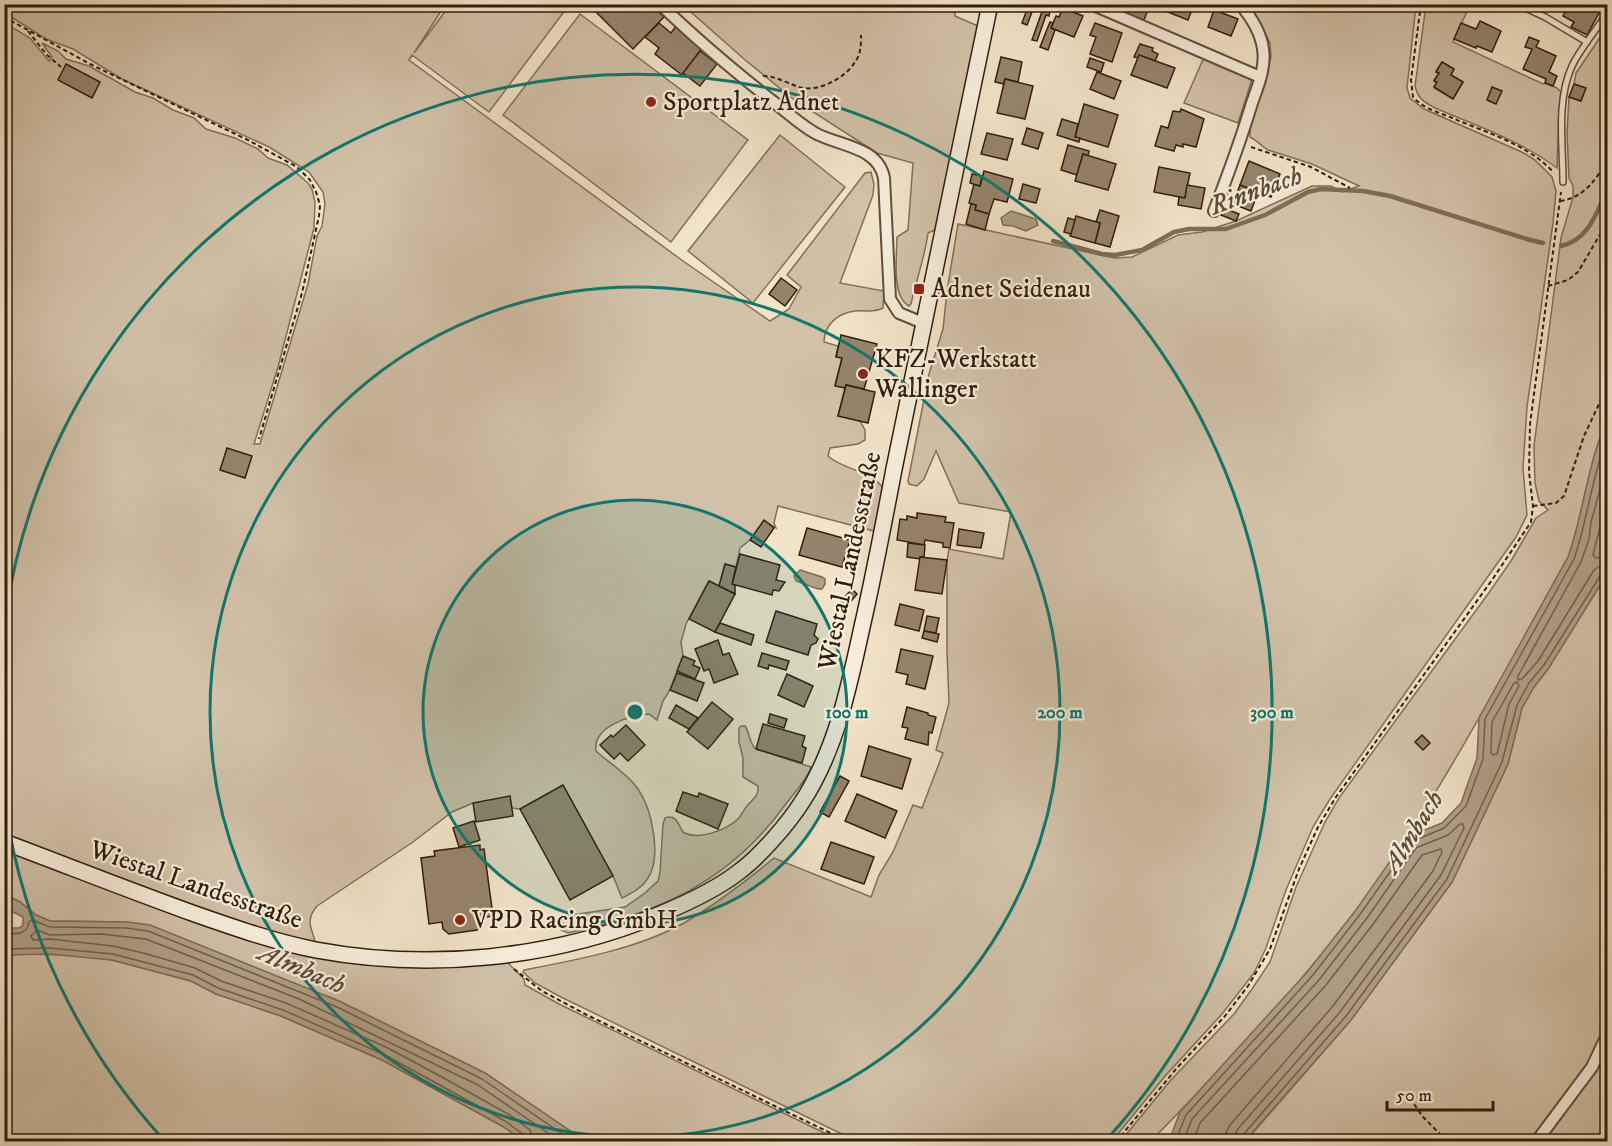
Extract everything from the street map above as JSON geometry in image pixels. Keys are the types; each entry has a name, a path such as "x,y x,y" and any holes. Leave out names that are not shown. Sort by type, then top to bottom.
{"main road":[{"name":"Wiestal Landesstraße","path":"4,842 235,928 287,944 355,956 430,959 522,953 601,934 639,923 688,902 740,871 778,833 801,804 833,738 852,675 990,4"}],"street":[{"path":"660,4 750,83 809,130 869,154 878,162 884,178 891,299 899,313 923,323"},
{"path":"1092,4 1260,77"},
{"path":"1214,211 1240,142 1260,77 1263,59 1261,41 1252,21 1240,4"},
{"path":"1536,1142 1592,1067 1608,1034"}],"lane":[{"path":"1517,4 1545,17 1587,42"},
{"path":"1563,182 1565,92 1572,67 1608,11"}],"path":[{"path":"1116,1142 1176,1068 1226,1016 1248,986 1270,949 1299,869 1318,827 1336,797 1530,522 1533,506 1529,472 1530,424 1563,182 1533,155 1515,145 1427,108 1413,97 1411,80 1421,4"},
{"path":"4,16 131,85 248,140 297,168 310,180 318,198 319,216 302,293 259,439"},
{"path":"26,29 47,55 61,67"},
{"path":"750,83 760,76 767,76 804,88 828,84 850,70 859,55 861,35"},
{"path":"1240,142 1311,167 1350,188"},
{"path":"1560,201 1572,199 1584,192 1608,158"},
{"path":"1548,286 1568,280 1578,272 1608,221"},
{"path":"1533,506 1556,503 1564,496 1584,436 1608,385"},
{"path":"523,965 512,967 542,991 849,1142"},
{"path":"1410,1098 1429,1124 1448,1142"}],"shaded area":[{"path":"5,5 445,5 414,53 450,5 569,5 489,112 412,55 409,60 683,261 770,321 789,309 801,287 787,275 865,173 871,172 874,184 873,195 840,283 884,291 883,308 843,314 829,325 824,342 838,346 836,357 842,358 835,385 845,388 838,416 860,421 865,430 865,440 858,444 830,448 828,456 834,461 871,477 883,488 874,531 778,506 774,523 776,528 764,521 750,540 740,548 736,567 725,564 719,586 709,581 686,624 681,642 683,656 657,720 649,714 632,717 614,724 600,735 596,743 596,751 634,783 643,798 651,820 655,846 652,869 646,882 622,898 613,876 563,785 520,809 512,808 510,797 473,803 452,812 413,842 317,906 310,923 316,950 501,956 524,979 525,985 559,1004 841,1141 585,1141 485,1073 339,1001 127,922 50,921 36,915 20,902 5,895 5,23 30,38 49,61 52,57 42,43 58,51 66,59 89,66 135,92 194,118 206,129 235,138 258,149 268,158 287,165 312,189 315,202 314,228 278,367 254,444 260,444 308,284 325,204 323,192 309,172 269,147 122,79 73,49 46,39 5,13"},
{"path":"683,5 955,5 955,16 978,26 964,104 935,230 928,233 923,260 909,306 903,301 897,285 896,265 897,237 908,230 913,163 877,153 793,99"},
{"path":"1255,5 1416,5 1407,88 1410,98 1424,109 1535,160 1552,177 1556,191 1527,407 1523,468 1527,515 1516,537 1330,799 1313,827 1254,973 1222,1014 1166,1075 1112,1141 856,1141 535,983 523,972 524,970 626,947 666,932 719,900 774,858 871,897 879,875 893,852 913,805 922,808 943,753 936,750 949,703 947,560 949,549 1003,559 1011,512 959,503 936,451 924,479 917,486 909,484 908,481 929,374 943,329 958,224 1114,258 1132,257 1178,235 1202,232 1236,221 1312,186 1331,186 1342,192 1359,186 1312,164 1268,150 1250,137 1250,128 1271,57 1270,43 1253,11"},
{"path":"1426,5 1470,5 1453,42 1543,84 1557,88 1562,93 1559,109 1557,168 1514,142 1431,106 1420,97 1415,86","holes":["1442,62 1454,69 1451,75 1463,82 1453,99 1434,88 1437,82 1434,80 1439,73 1436,71"]},
{"path":"580,14 748,140 671,242 503,115"},
{"path":"1607,27 1607,421 1590,471 1568,557 1450,768 1381,877 1351,917 1254,1033 1151,1141 1120,1142 1170,1081 1234,1014 1252,989 1270,962 1296,887 1325,822 1339,798 1488,594 1511,561 1536,518 1548,510 1539,501 1535,483 1534,446 1561,238 1573,197 1573,186 1569,178 1567,133 1569,97 1581,101 1585,88 1574,84 1576,73"},
{"path":"1204,57 1252,79 1238,123 1184,103"},
{"path":"780,135 845,187 753,303 688,251"},
{"path":"1607,574 1607,1141 1245,1142 1351,1020 1452,882 1508,764 1522,708"},
{"path":"741,726 745,726 756,749 811,767 807,777 764,832 741,855 716,874 662,904 601,925 568,933 561,930 556,921 559,917 625,907 658,881 665,818 672,817 683,832 704,835 720,830 739,818 758,792 758,786 743,777 743,758 739,742"},
{"path":"5,955 77,955 112,960 191,981 216,994 281,1016 382,1060 502,1126 524,1141 5,1142"}],"water":[{"path":"1011,211 1036,219 1038,225 1026,231 1003,225 1001,218"},
{"path":"1607,421 1607,574 1522,708 1508,764 1452,882 1351,1020 1245,1141 1169,1141 1180,1112 1308,971 1356,910 1407,837 1442,823 1461,803 1477,758 1479,718 1568,557 1590,471"},
{"path":"800,570 825,579 822,589 796,581 794,576"},
{"path":"5,895 20,902 36,915 50,921 127,922 150,925 339,1001 485,1073 585,1141 524,1141 502,1126 382,1060 281,1016 216,994 191,981 112,960 49,954 5,955 5,928 19,928 23,925 23,917 5,908"}],"building":[{"path":"588,4 651,4 664,17 633,49"},
{"path":"1029,4 1035,4 1027,25 1022,23"},
{"path":"1132,4 1145,8 1146,4 1150,4 1144,20 1128,15"},
{"path":"1166,4 1194,4 1188,20 1163,10"},
{"path":"1569,4 1588,4 1600,11 1587,35 1571,27 1574,22 1563,16"},
{"path":"1063,8 1083,16 1074,37 1051,28 1056,16 1059,17"},
{"path":"1043,9 1050,11 1049,16 1046,15 1037,41 1032,40"},
{"path":"1214,10 1238,19 1231,36 1208,27"},
{"path":"1480,21 1501,31 1492,52 1454,39 1461,23 1476,29"},
{"path":"1050,22 1053,23 1051,28 1055,30 1048,50 1040,47"},
{"path":"659,23 671,33 676,26 703,47 682,75 655,54 659,48 645,37"},
{"path":"1095,23 1122,33 1112,62 1090,54 1096,37 1090,35"},
{"path":"1529,37 1539,41 1536,47 1556,56 1549,72 1557,76 1553,86 1545,83 1546,79 1523,69 1532,49 1525,47"},
{"path":"1140,44 1153,48 1152,51 1158,54 1155,61 1139,55 1138,58 1134,57"},
{"path":"700,51 717,64 700,86 683,73"},
{"path":"1139,55 1175,68 1167,88 1131,75"},
{"path":"1001,57 1022,62 1018,82 1005,79 1004,84 995,82"},
{"path":"1090,58 1104,63 1101,72 1087,67"},
{"path":"1442,62 1454,69 1451,75 1463,82 1453,99 1434,87 1437,82 1434,81 1439,73 1436,72"},
{"path":"66,64 100,82 92,98 58,80"},
{"path":"1097,72 1121,81 1114,99 1090,89"},
{"path":"1005,79 1033,86 1025,119 997,113"},
{"path":"1574,84 1586,88 1581,101 1569,97"},
{"path":"1492,87 1502,91 1496,104 1487,100"},
{"path":"1084,104 1118,115 1108,147 1075,137"},
{"path":"1181,109 1204,119 1196,147 1176,145 1174,151 1155,146 1161,126 1168,128 1173,111 1180,112"},
{"path":"1062,119 1078,124 1075,137 1080,138 1079,142 1057,135"},
{"path":"1027,128 1043,133 1038,149 1022,144"},
{"path":"987,133 1013,139 1007,160 981,154"},
{"path":"1068,145 1089,151 1088,156 1083,154 1077,175 1061,170"},
{"path":"1083,154 1116,164 1108,190 1075,181"},
{"path":"1249,161 1280,174 1271,197 1240,185"},
{"path":"1159,167 1190,173 1185,198 1154,192"},
{"path":"984,171 1013,179 1007,202 994,199 989,214 975,210 976,205 969,203 974,184 980,186"},
{"path":"972,174 982,176 980,186 970,183"},
{"path":"1023,184 1040,189 1036,203 1019,199"},
{"path":"1187,185 1205,188 1201,209 1178,205 1179,197 1185,198"},
{"path":"1240,185 1258,192 1251,211 1233,204"},
{"path":"971,204 976,205 975,210 989,214 985,230 966,224"},
{"path":"1224,208 1239,214 1236,221 1221,215"},
{"path":"1100,210 1119,216 1110,247 1095,243 1100,223 1096,222"},
{"path":"1076,216 1100,223 1095,243 1070,236"},
{"path":"1068,218 1075,220 1071,234 1064,232"},
{"path":"781,278 797,290 785,306 769,294"},
{"path":"841,335 877,344 864,389 846,385 845,388 835,386 842,358 836,357"},
{"path":"846,385 875,392 868,423 838,416"},
{"path":"227,448 252,456 245,478 220,470"},
{"path":"917,513 946,517 945,522 954,523 950,548 943,547 943,543 925,540 924,545 897,540 900,519 907,520 907,516 917,518"},
{"path":"764,520 774,528 761,547 750,540"},
{"path":"807,528 850,540 842,567 799,555"},
{"path":"959,529 984,533 981,548 957,545"},
{"path":"908,543 925,545 924,557 920,559 907,557"},
{"path":"740,554 780,565 776,580 785,582 779,591 773,590 772,595 732,584"},
{"path":"920,557 947,560 942,594 915,590"},
{"path":"725,564 736,567 732,584 735,585 735,594 719,586"},
{"path":"709,581 735,594 715,632 689,619"},
{"path":"852,589 857,594 847,606 841,601"},
{"path":"900,604 924,610 919,631 895,625"},
{"path":"776,611 817,624 814,635 818,639 811,645 808,655 766,642"},
{"path":"927,616 939,618 936,633 924,631"},
{"path":"720,623 754,635 751,645 715,632"},
{"path":"924,631 939,634 937,642 922,638"},
{"path":"718,640 723,655 729,653 738,674 714,683 709,669 704,671 695,649"},
{"path":"901,649 933,656 925,689 906,684 908,675 896,672"},
{"path":"762,653 789,661 786,670 769,665 768,669 758,666"},
{"path":"683,656 695,661 693,665 700,668 695,679 677,671"},
{"path":"677,673 704,683 697,701 670,690"},
{"path":"787,674 813,686 804,707 778,695"},
{"path":"712,702 733,719 708,749 687,732"},
{"path":"676,705 698,718 689,729 669,718"},
{"path":"907,707 936,717 932,733 929,732 928,745 905,739 908,728 902,727"},
{"path":"770,714 787,719 784,728 768,723"},
{"path":"763,724 805,736 802,746 806,748 802,763 756,749"},
{"path":"626,725 645,745 628,761 620,753 614,759 600,745"},
{"path":"1422,735 1430,743 1423,750 1415,742"},
{"path":"869,746 911,759 902,789 861,776"},
{"path":"840,776 849,781 829,817 820,812"},
{"path":"563,785 613,876 570,900 520,809"},
{"path":"683,792 698,797 699,793 728,804 718,829 676,811"},
{"path":"857,794 897,811 885,838 845,821"},
{"path":"510,796 513,816 476,822 473,803"},
{"path":"474,821 480,840 459,847 453,828"},
{"path":"831,842 874,857 864,884 821,869"},
{"path":"480,845 480,850 484,849 493,916 481,918 482,925 477,930 449,934 443,929 442,922 429,924 421,858 435,856 434,851"}],"waterway":[{"name":"Rinnbach","path":"1053,241 1102,254 1115,255 1142,250 1174,232 1189,229 1226,229 1265,215 1308,192 1321,189 1363,191 1390,196 1543,243"},
{"name":"Rinnbach","path":"1561,246 1571,243 1585,232 1608,189"}],"place":[{"name":"Sportplatz Adnet","path":"651,102"},
{"name":"Adnet Seidenau","path":"919,289"},
{"name":"KFZ-Werkstatt Wallinger","path":"863,374"},
{"name":"VPD Racing GmbH","path":"460,920"}],"water label":[{"name":"Almbach","path":"1413,832"},
{"name":"Almbach","path":"302,969"}]}
